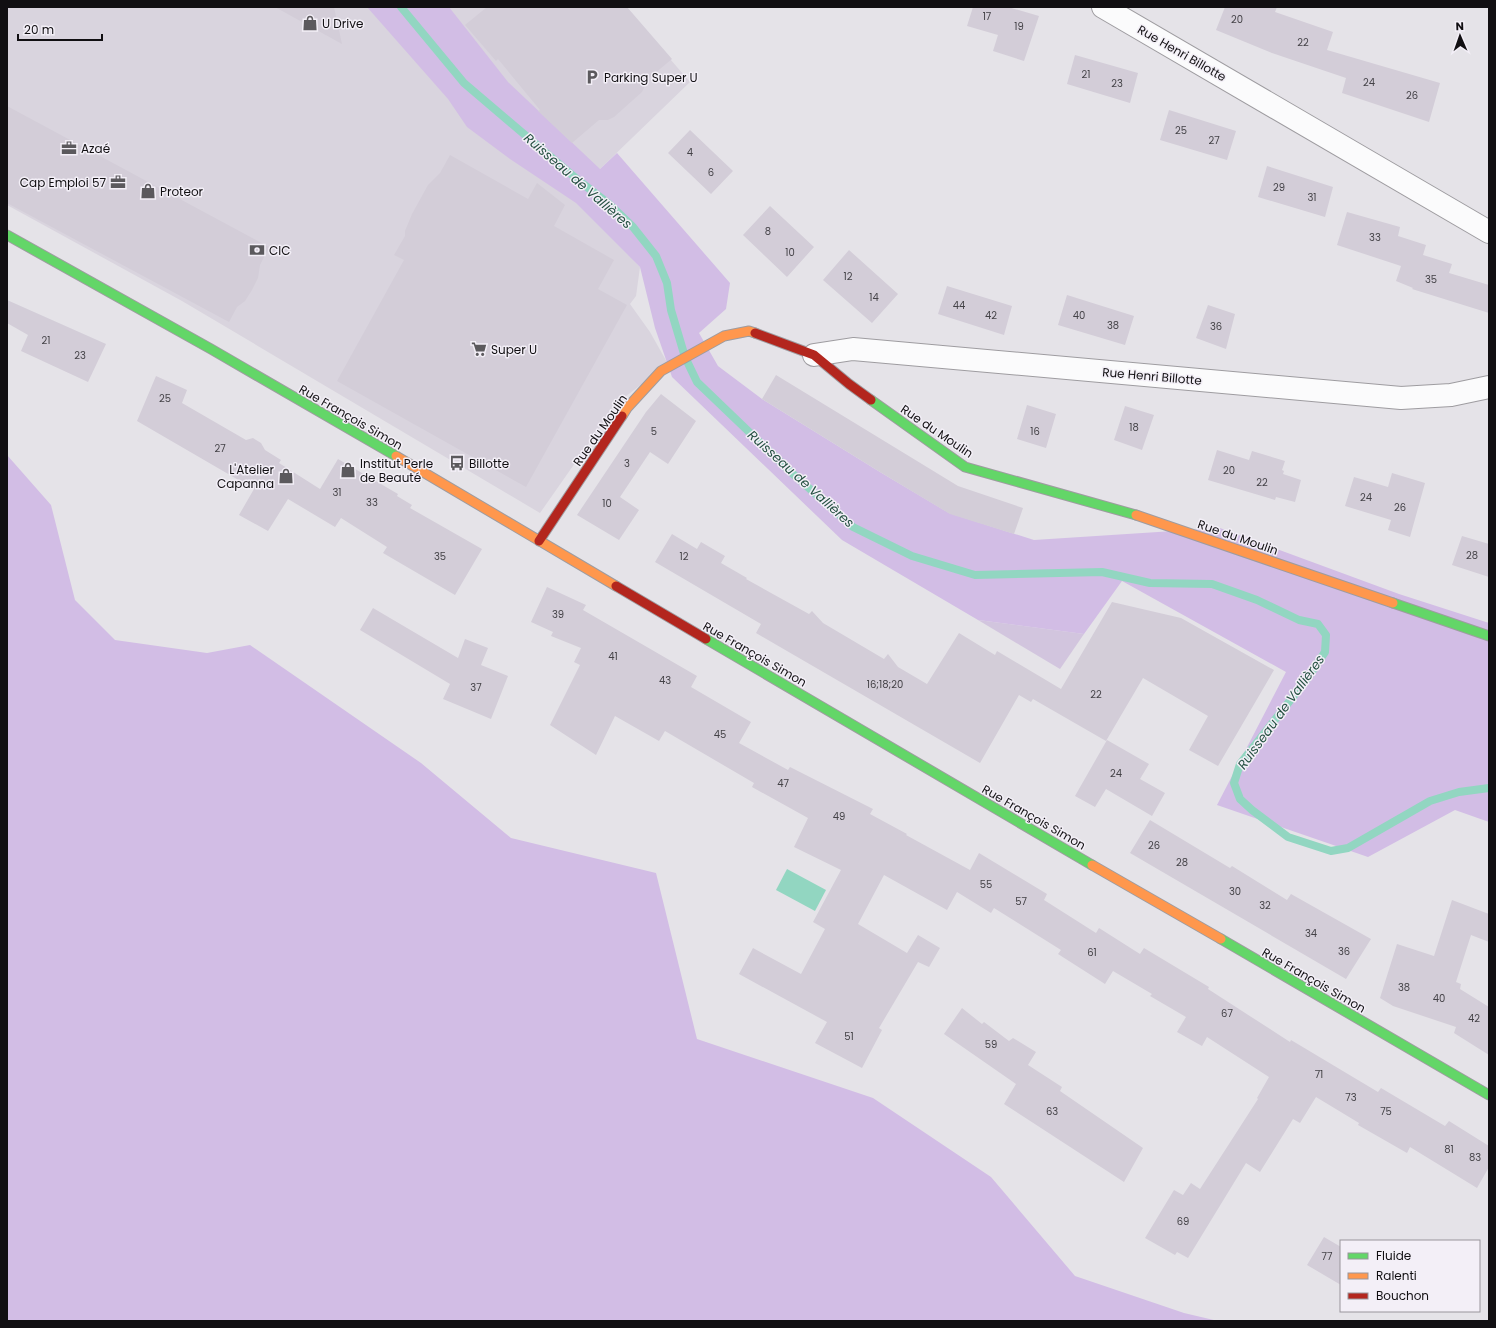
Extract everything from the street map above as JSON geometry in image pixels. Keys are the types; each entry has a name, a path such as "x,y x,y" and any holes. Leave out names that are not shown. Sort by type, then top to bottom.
{"main road":[{"name":"Rue François Simon","path":"7,235 239,365 444,483 539,541 941,777 1489,1095"},
{"name":"Rue du Moulin","path":"539,541 627,408 661,371 724,336 749,331 814,355 848,384 964,467 1126,511 1489,636"}],"street":[{"name":"Rue Henri Billotte","path":"1103,7 1489,232"},
{"name":"Rue Henri Billotte","path":"814,355 854,349 1400,398 1451,395 1489,387"}],"shaded area":[{"path":"7,7 625,7 690,82 573,195 640,267 636,296 630,304 650,332 668,364 617,403 540,513 182,301 7,205"},
{"path":"367,7 449,7 508,82 600,169 617,153 730,283 726,309 699,333 718,366 762,399 949,513 1034,540 1220,528 1399,594 1489,623 1489,822 1455,810 1368,857 1217,805 1286,672 1122,581 1084,634 978,620 842,540 672,377 655,328 640,267 576,203 510,159 467,127 448,99"},
{"path":"7,455 51,505 75,600 115,640 207,653 250,645 421,763 511,838 656,873 697,1039 873,1098 991,1177 1075,1276 1184,1313 1218,1321 7,1321"},
{"path":"978,620 1084,634 1060,669"},
{"path":"787,869 826,890 815,911 776,890"}],"building":[{"path":"275,7 334,7 342,44"},
{"name":"Parking Super U","path":"487,7 627,7 672,59 648,79 642,92 614,117 608,120 599,120 572,143 538,111 540,110 498,59 496,61 465,25"},
{"path":"973,7 1008,7 1039,16 1024,61 993,51 998,35 967,26"},
{"path":"1225,7 1277,7 1275,12 1333,32 1327,50 1440,83 1429,122 1342,93 1346,78 1272,53 1216,30"},
{"path":"1075,55 1138,73 1130,103 1067,84"},
{"path":"7,106 269,247 260,265 258,278 252,290 245,301 237,307 229,322 7,203"},
{"path":"1169,110 1236,131 1227,160 1160,140"},
{"path":"690,130 733,171 711,194 668,153"},
{"name":"Super U","path":"450,155 528,199 537,183 565,205 554,226 614,260 598,289 627,305 526,487 337,381 404,260 394,255 405,236 405,231 412,214 428,185 440,173"},
{"path":"1267,166 1333,187 1325,217 1258,197"},
{"path":"770,206 814,247 787,277 743,235"},
{"path":"1347,212 1400,227 1398,236 1426,245 1423,255 1452,264 1449,273 1489,285 1489,313 1412,289 1413,288 1396,281 1401,266 1337,245"},
{"path":"849,250 898,294 872,323 823,280"},
{"path":"947,286 1012,306 1004,335 938,314"},
{"path":"1067,295 1134,316 1125,345 1058,325"},
{"path":"7,300 106,344 88,382 21,351 28,335 7,323"},
{"path":"1208,305 1235,314 1226,349 1196,338"},
{"path":"776,375 958,486 1023,508 1014,534 950,514 762,399"},
{"path":"156,376 187,390 182,403 246,440 253,438 261,443 265,450 281,460 279,463 320,489 338,459 398,494 397,496 412,505 410,508 482,549 455,595 383,553 387,547 341,518 335,527 288,499 268,531 239,515 254,489 137,421"},
{"path":"661,394 696,421 668,464 650,452 620,497 639,510 619,540 577,515 646,412"},
{"path":"1027,405 1056,414 1046,448 1017,439"},
{"path":"1125,406 1154,415 1142,450 1114,440"},
{"path":"1217,450 1249,460 1252,451 1285,461 1282,470 1284,471 1283,474 1301,480 1295,502 1276,497 1275,500 1208,480"},
{"path":"1392,473 1425,483 1410,537 1388,530 1391,520 1345,506 1354,477 1388,487"},
{"path":"672,534 697,549 701,542 725,556 721,563 747,578 746,579 809,614 812,611 823,623 884,659 888,654 898,667 927,684 959,633 995,655 997,651 1061,689 1112,602 1181,618 1274,670 1218,766 1189,750 1208,716 1143,678 1106,741 1033,699 1031,702 1019,695 980,763 756,633 761,624 655,562"},
{"path":"1462,536 1489,544 1489,577 1452,565"},
{"path":"547,587 586,605 583,610 697,676 691,687 751,722 739,743 788,770 790,767 873,809 870,814 970,870 979,853 1047,894 1044,900 1096,933 1099,928 1140,954 1144,948 1209,987 1208,989 1290,1042 1291,1040 1378,1092 1381,1088 1445,1126 1449,1121 1489,1146 1489,1167 1477,1188 1410,1147 1407,1153 1358,1125 1359,1123 1316,1097 1300,1123 1293,1119 1260,1172 1246,1163 1188,1258 1177,1252 1175,1255 1145,1238 1174,1190 1183,1195 1191,1183 1200,1189 1258,1099 1257,1098 1269,1077 1207,1037 1202,1046 1177,1032 1186,1017 1150,996 1152,994 1113,971 1105,984 1058,954 1061,950 994,908 991,913 957,892 947,910 884,875 858,924 907,953 918,935 940,948 929,967 918,962 879,1028 882,1030 862,1068 815,1043 827,1022 739,974 753,948 801,974 825,929 813,922 841,870 794,847 808,818 752,787 754,783 665,731 659,741 615,716 596,755 550,725 580,665 574,662 581,648 551,636 553,632 531,622"},
{"path":"373,608 458,658 465,639 488,648 481,665 508,676 491,719 443,699 450,684 360,630"},
{"path":"1107,740 1149,764 1140,779 1165,793 1152,816 1106,789 1095,807 1075,796"},
{"path":"1150,820 1230,868 1232,866 1287,900 1291,894 1371,939 1346,979 1130,853"},
{"path":"1452,900 1489,914 1489,942 1471,935 1456,982 1461,984 1460,989 1489,1007 1489,1055 1454,1033 1456,1027 1393,1006 1380,998 1397,944 1434,956"},
{"path":"962,1008 982,1024 984,1022 1009,1041 1013,1038 1036,1052 1028,1065 1062,1087 1060,1091 1143,1148 1124,1182 1004,1104 1016,1084 944,1034"},
{"path":"1324,1237 1340,1246 1340,1284 1307,1265"}],"waterway":[{"name":"Ruisseau de Vallières","path":"401,7 464,83 578,180 609,204 633,227 656,256 667,283 671,310 685,357 697,382 793,474 853,527 912,556 975,575 1102,572 1150,583 1212,584 1257,600 1299,620 1318,624 1326,635 1325,652 1307,679 1240,764 1234,783 1240,799 1288,837 1331,851 1348,848 1430,801 1459,792 1489,788"}],"traffic: fast":[{"path":"7,235 211,349 396,456"},
{"path":"871,400 965,467 1136,515"},
{"path":"1393,603 1489,636"},
{"path":"706,639 1092,865"},
{"path":"1221,939 1489,1095"}],"traffic: slow":[{"path":"622,416 627,408 661,371 724,336 749,331 755,333"},
{"path":"396,456 616,586"},
{"path":"1136,515 1393,603"},
{"path":"1092,865 1221,939"}],"traffic: jam":[{"path":"755,333 814,355 871,400"},
{"path":"539,541 622,416"},
{"path":"616,586 706,639"}],"place":[{"name":"U Drive","path":"310,23"},
{"name":"Parking Super U","path":"592,77"},
{"name":"Azaé","path":"69,148"},
{"name":"Cap Emploi 57","path":"118,182"},
{"name":"Proteor","path":"148,191"},
{"name":"CIC","path":"257,250"},
{"name":"Super U","path":"479,349"},
{"name":"Billotte","path":"457,463"},
{"name":"Institut Perle de Beauté","path":"348,470"},
{"name":"L'Atelier Capanna","path":"286,476"}]}
